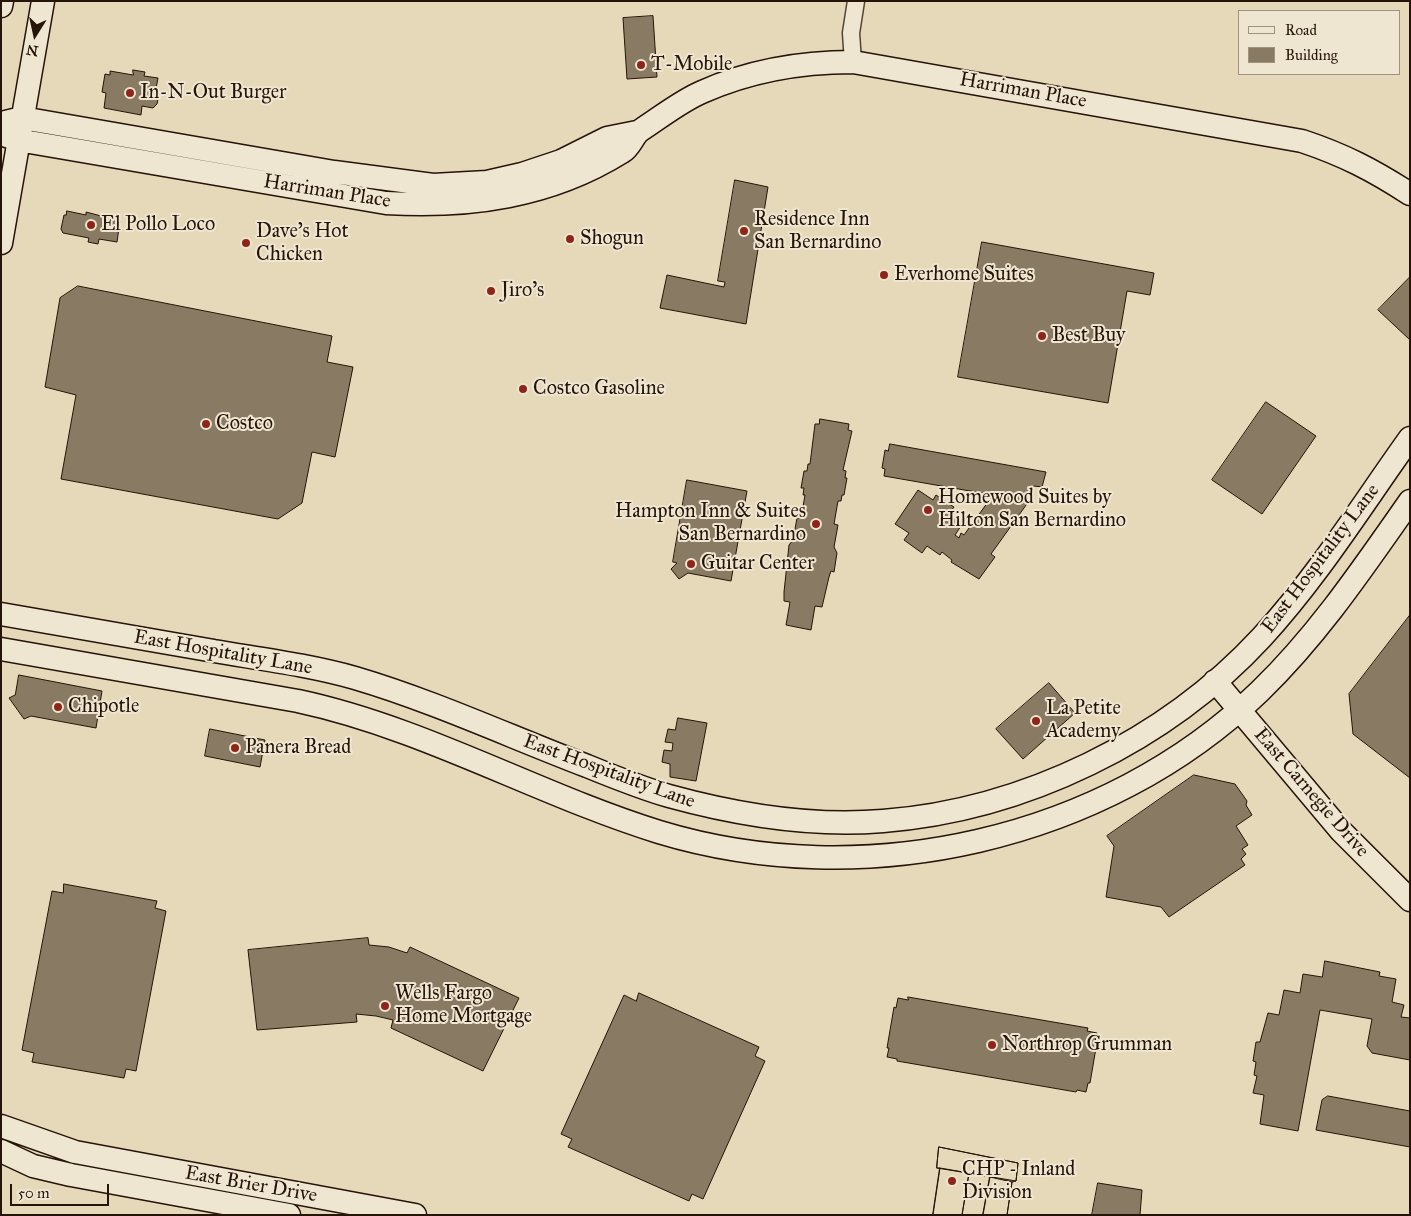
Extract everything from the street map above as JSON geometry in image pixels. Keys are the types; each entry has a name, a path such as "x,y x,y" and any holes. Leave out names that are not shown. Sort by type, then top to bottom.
{"main road":[{"path":"1,6 2,1"},
{"path":"1,244 12,121 43,1"},
{"name":"Harriman Place","path":"12,121 316,169 433,185 469,184 522,174 561,161 607,138 637,132 700,92 728,81 779,68 818,62 853,62 1302,141 1340,154 1375,172 1410,194"},
{"name":"Harriman Place","path":"10,137 386,203 417,205 492,200 517,196 542,188 582,173 625,151 637,132"},
{"name":"East Hospitality Lane","path":"1,614 296,665 353,678 665,795 711,807 796,820 879,822 928,816 1010,796 1042,784 1114,751 1171,716 1215,681 1260,639 1290,605 1410,438"},
{"name":"East Hospitality Lane","path":"1,649 298,701 340,711 400,731 658,832 699,843 792,856 881,856 935,850 1025,828 1090,803 1132,782 1190,747 1259,692 1312,637 1410,501"},
{"name":"East Carnegie Drive","path":"1215,681 1341,831 1410,900"},
{"name":"East Brier Drive","path":"1,1126 75,1152 415,1215"},
{"name":"East Brier Drive","path":"1,1151 33,1166 71,1175 289,1215"}],"street":[{"path":"853,62 851,33 856,1"}],"building":[{"path":"653,16 657,77 627,79 623,18"},
{"name":"In-N-Out Burger","path":"133,70 145,72 144,76 158,78 155,94 158,99 157,104 153,108 142,106 141,115 104,108 106,93 102,92 105,74 110,75 110,71 133,75"},
{"name":"Residence Inn San Bernardino","path":"735,180 768,187 746,324 660,308 667,275 724,287 725,282 718,281"},
{"name":"El Pollo Loco","path":"67,211 86,215 86,212 120,221 117,242 99,239 98,244 88,242 89,238 63,233 61,229 64,215 66,215"},
{"name":"Best Buy","path":"982,242 1154,273 1150,295 1127,291 1108,403 958,377"},
{"path":"1410,277 1410,340 1378,310"},
{"name":"Costco","path":"78,286 332,336 327,362 353,367 335,457 312,452 302,503 278,519 61,479 76,395 45,387 60,298"},
{"path":"1266,402 1316,436 1262,514 1212,480"},
{"name":"Hampton Inn & Suites San Bernardino","path":"820,419 849,424 848,430 852,431 843,470 846,471 845,478 847,478 844,495 842,495 841,501 838,501 834,524 838,525 834,547 837,553 834,572 831,571 822,607 815,606 811,630 786,625 790,602 784,601 784,592 789,545 793,540 797,518 801,518 805,495 803,495 804,488 801,488 804,471 807,471 808,464 810,464 815,424 819,424"},
{"name":"Homewood Suites by Hilton San Bernardino","path":"890,444 1046,472 1042,487 1034,486 1030,491 1034,494 991,554 995,557 979,579 951,562 952,560 942,552 940,555 927,546 922,553 904,540 909,533 895,524 918,490 933,500 936,495 954,507 949,514 963,523 955,535 959,538 961,533 964,535 993,495 884,476 885,469 882,468 885,450 888,451"},
{"path":"687,480 747,491 731,581 688,573 679,579 671,569 677,563 673,562"},
{"path":"1410,615 1410,778 1353,734 1349,694"},
{"name":"Chipotle","path":"19,675 102,691 96,728 31,716 24,719 9,698 15,695"},
{"name":"La Petite Academy","path":"1049,683 1075,713 1023,759 996,729"},
{"path":"678,718 707,723 696,781 670,777 670,764 662,762 664,750 672,751 673,743 665,742 668,729 675,730"},
{"name":"Panera Bread","path":"210,729 265,740 260,767 205,756"},
{"path":"1194,775 1235,784 1247,801 1246,805 1252,815 1236,826 1248,845 1242,849 1246,854 1241,859 1245,865 1169,917 1161,907 1106,897 1114,846 1107,836"},
{"path":"64,884 157,901 155,908 166,911 136,1071 126,1069 124,1078 32,1062 34,1053 22,1050 52,891 63,893"},
{"name":"Wells Fargo Home Mortgage","path":"368,938 369,945 389,947 407,953 410,947 519,998 483,1071 391,1028 393,1020 376,1016 356,1014 357,1022 257,1030 248,950"},
{"path":"1325,961 1380,972 1379,976 1396,979 1392,1002 1404,1005 1401,1017 1410,1018 1410,1060 1372,1053 1367,1046 1372,1019 1320,1010 1298,1131 1260,1124 1264,1095 1253,1093 1257,1076 1254,1075 1256,1062 1253,1061 1256,1042 1260,1042 1268,1013 1279,1015 1284,990 1300,993 1303,974 1322,977"},
{"path":"639,993 759,1047 755,1056 765,1061 703,1199 692,1194 689,1201 568,1147 572,1139 561,1134 624,995 636,1001"},
{"name":"Northrop Grumman","path":"908,997 1088,1028 1087,1031 1097,1033 1095,1042 1097,1042 1090,1083 1088,1083 1086,1092 1077,1090 1076,1092 897,1061 897,1059 887,1057 894,1007 896,1008 898,998 908,1000"},
{"path":"1328,1096 1410,1111 1410,1147 1316,1130 1322,1100"},
{"name":"CHP - Inland Division","path":"939,1147 1018,1163 1016,1181 1012,1182 1007,1215 983,1215 990,1177 969,1173 962,1215 933,1215 940,1168 937,1168"},
{"path":"939,1147 1018,1163 1016,1181 937,1168"},
{"path":"940,1168 969,1173 962,1215 933,1215"},
{"path":"990,1177 1012,1182 1007,1215 983,1215"},
{"path":"1098,1183 1142,1190 1140,1215 1092,1215"}],"place":[{"name":"T-Mobile","path":"641,65"},
{"name":"In-N-Out Burger","path":"130,93"},
{"name":"El Pollo Loco","path":"91,225"},
{"name":"Residence Inn San Bernardino","path":"744,231"},
{"name":"Shogun","path":"570,239"},
{"name":"Dave's Hot Chicken","path":"246,243"},
{"name":"Everhome Suites","path":"884,275"},
{"name":"Jiro's","path":"491,291"},
{"name":"Best Buy","path":"1042,336"},
{"name":"Costco Gasoline","path":"523,389"},
{"name":"Costco","path":"206,424"},
{"name":"Homewood Suites by Hilton San Bernardino","path":"928,510"},
{"name":"Hampton Inn & Suites San Bernardino","path":"816,524"},
{"name":"Guitar Center","path":"691,564"},
{"name":"Chipotle","path":"58,707"},
{"name":"La Petite Academy","path":"1036,721"},
{"name":"Panera Bread","path":"235,748"},
{"name":"Wells Fargo Home Mortgage","path":"385,1006"},
{"name":"Northrop Grumman","path":"992,1045"},
{"name":"CHP - Inland Division","path":"952,1181"}]}
